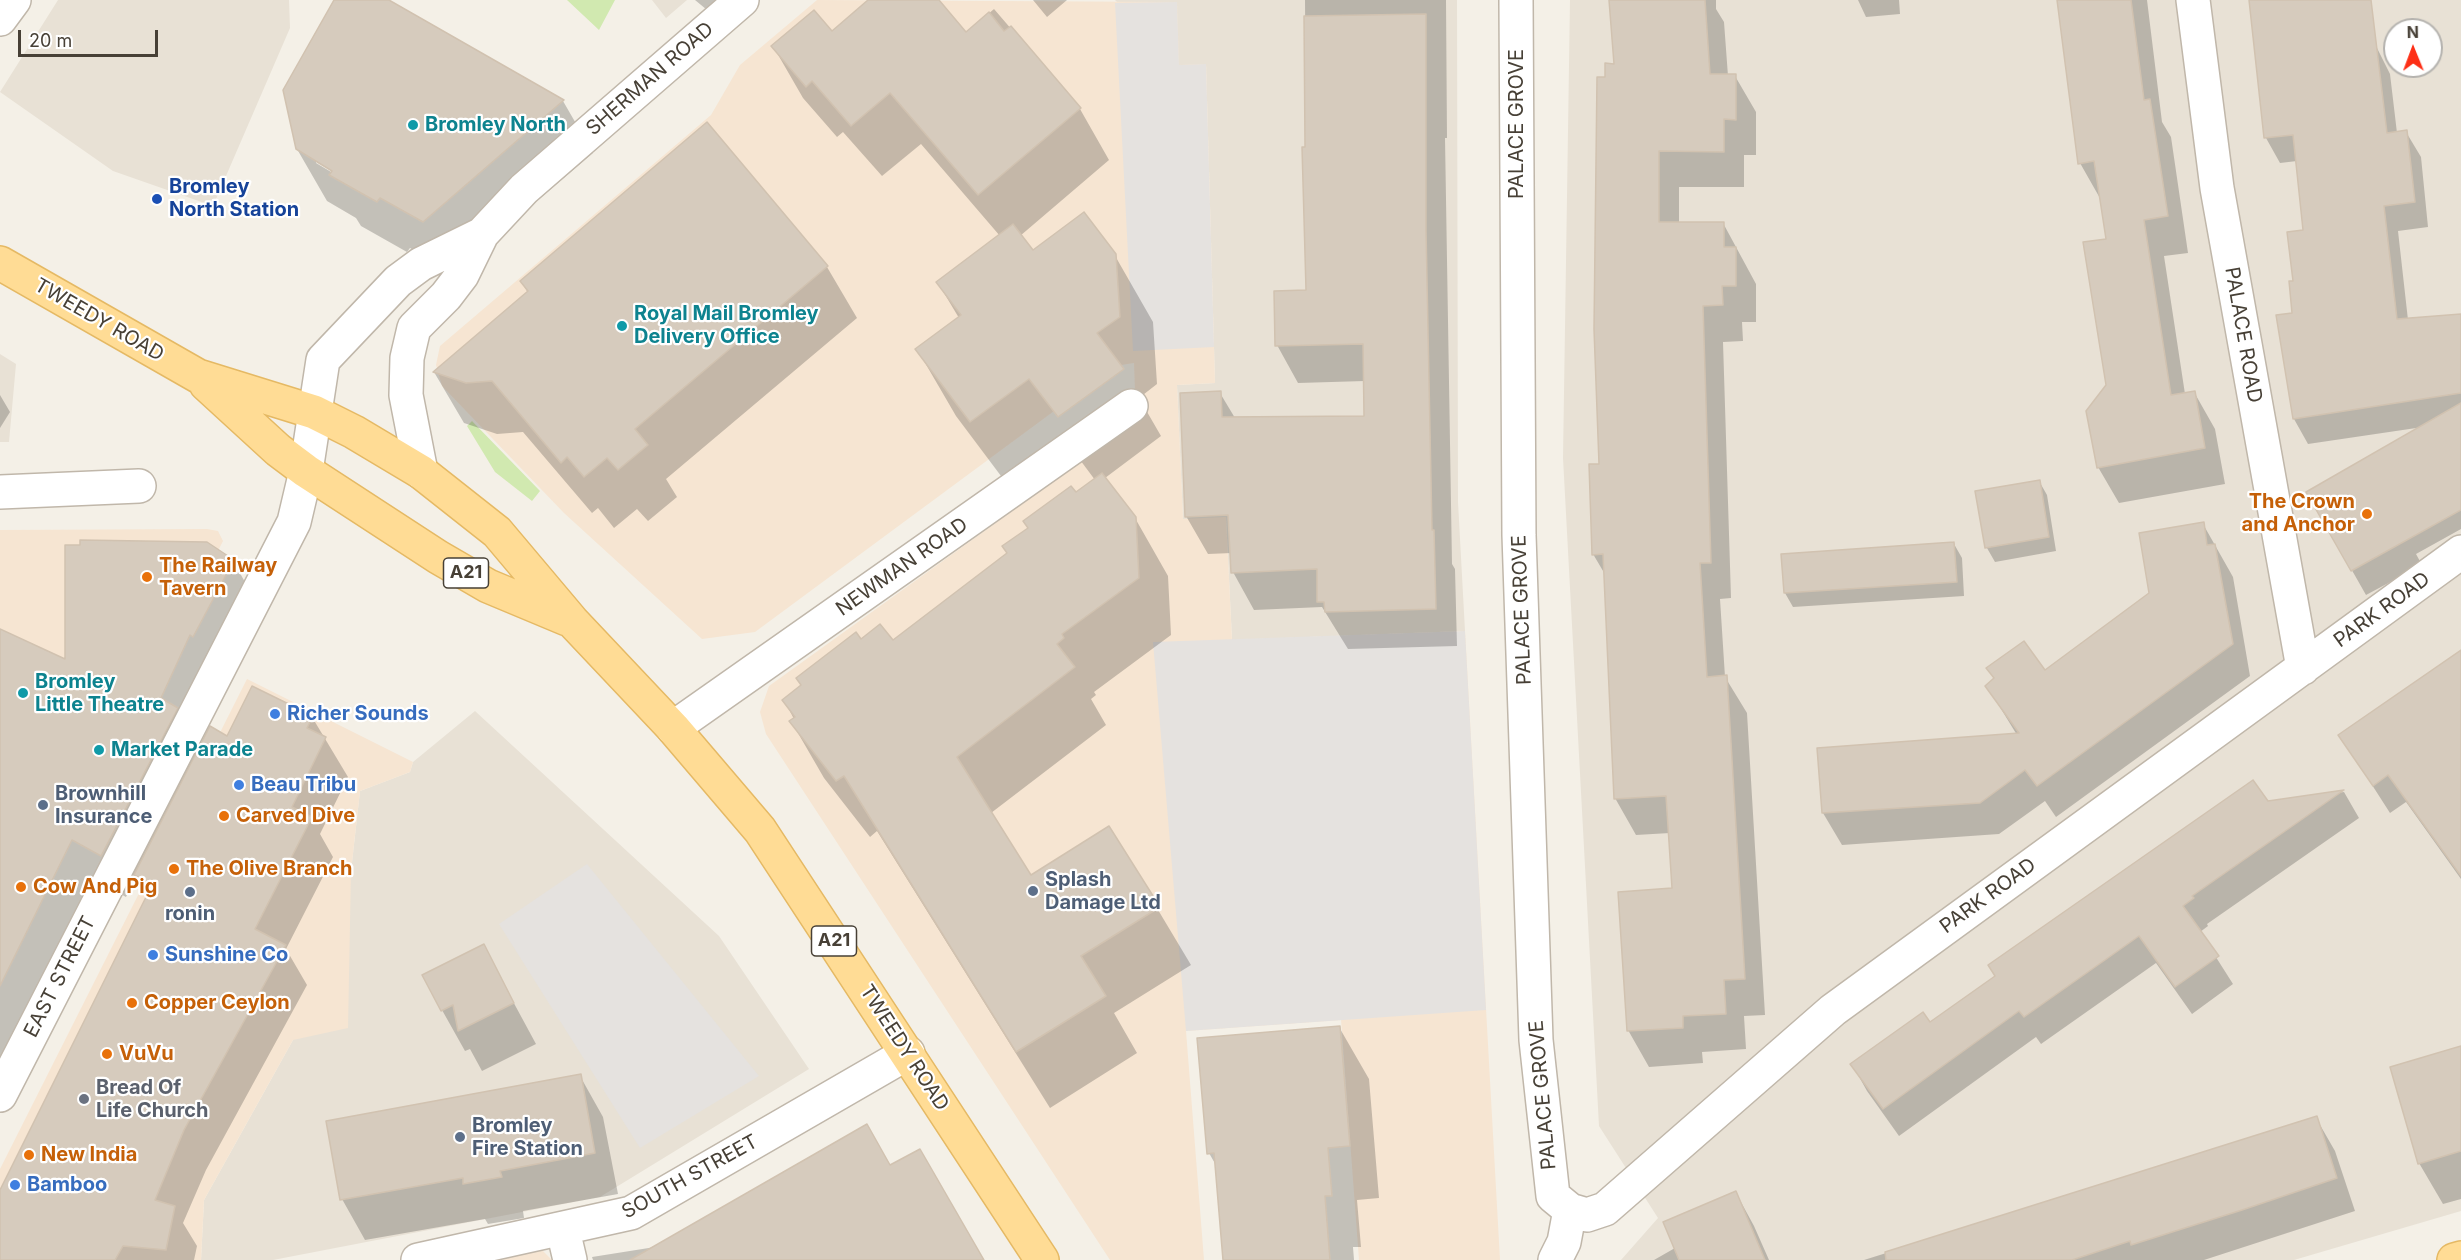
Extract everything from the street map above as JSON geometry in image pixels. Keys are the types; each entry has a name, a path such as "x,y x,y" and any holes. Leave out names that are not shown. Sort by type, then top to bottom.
{"main road":[{"name":"TWEEDY ROAD","path":"0,262 198,376 314,412 354,432 421,472 497,532 572,621 673,728 760,830 1042,1260"},
{"name":"TWEEDY ROAD","path":"198,376 278,450 306,471 438,557 488,586 572,621"},
{"path":"2454,1260 2461,1258"}],"street":[{"path":"0,19 14,0"},
{"name":"SHERMAN ROAD","path":"421,472 406,395 407,358 414,328 446,296 462,275 482,234 524,189 742,0"},
{"name":"PALACE GROVE","path":"1516,0 1519,535 1536,1040 1553,1196 1570,1210"},
{"name":"PALACE ROAD","path":"2193,0 2217,188 2303,668"},
{"name":"SHERMAN ROAD","path":"314,412 323,360 398,281 421,264 482,234"},
{"name":"NEWMAN ROAD","path":"673,728 1131,406"},
{"path":"306,471 314,412"},
{"name":"EAST STREET","path":"0,1095 294,522 306,471"},
{"path":"0,492 139,486"},
{"name":"PARK ROAD","path":"1570,1210 1587,1215 1605,1209 1833,1010 2461,552"},
{"name":"SOUTH STREET","path":"418,1260 567,1245 631,1214 908,1053"},
{"path":"1555,1260 1564,1242 1570,1210"}],"shaded area":[{"path":"58,0 289,0 290,28 213,206 113,171 0,92"},
{"path":"652,0 687,0 666,18"},
{"path":"817,0 1177,2 1179,65 1206,64 1215,383 1177,385 1183,519 1226,517 1232,640 1465,631 1500,1260 1359,1260 1341,1020 1186,1031 1204,1260 1110,1260 766,734 760,712 769,686 1136,422 1134,363 1115,366 755,632 702,639 564,513 442,386 436,365 440,346 711,115 740,65"},
{"path":"1115,0 1457,0 1458,502 1465,631 1232,640 1226,518 1183,520 1177,385 1215,383 1206,65 1179,65"},
{"path":"1570,0 2461,0 2461,1211 2294,1260 1621,1260 1658,1218 1599,1126 1563,458"},
{"path":"1177,2 1179,65 1206,64 1214,347 1133,351 1115,3"},
{"path":"0,354 16,364 9,442 0,442"},
{"path":"207,529 218,531 223,541 0,983 0,530"},
{"path":"1465,631 1486,1010 1186,1031 1153,642"},
{"path":"247,679 413,762 410,772 360,791 351,871 348,1028 293,1040 204,1200 201,1260 0,1260 0,1169"},
{"path":"475,711 719,936 809,1069 600,1197 273,1260 201,1260 204,1200 293,1040 351,871 360,791 410,772 413,762"},
{"path":"587,864 759,1076 640,1148 499,924"},
{"path":"541,1249 552,1260 501,1260"}],"green space":[{"path":"567,0 615,0 599,30"},
{"path":"472,421 540,491 532,501 495,472 467,426"}],"building":[{"name":"Bromley North","path":"334,0 389,0 564,100 423,222 380,198 377,202 329,175 332,171 296,149 283,90"},
{"path":"868,0 939,0 966,32 989,12 1004,31 1011,26 1081,108 978,195 890,93 851,126 812,81 806,87 771,46 814,10 832,31"},
{"path":"1609,0 1705,0 1710,74 1736,74 1736,120 1724,119 1724,152 1659,151 1659,222 1724,222 1724,247 1736,247 1736,286 1722,286 1723,305 1703,306 1711,563 1700,563 1707,677 1727,675 1745,979 1724,980 1726,1014 1683,1016 1683,1028 1627,1031 1618,892 1672,888 1666,796 1614,799 1603,554 1592,555 1589,464 1599,464 1594,329 1597,77 1605,77 1605,63 1614,64"},
{"path":"2057,0 2131,0 2144,100 2150,99 2168,216 2144,220 2171,395 2195,391 2205,448 2097,468 2086,411 2106,385 2083,242 2106,239 2094,161 2078,164"},
{"path":"2249,0 2371,0 2387,133 2407,130 2415,202 2384,206 2397,319 2461,314 2461,393 2293,419 2276,315 2292,313 2289,281 2293,281 2287,232 2303,230 2293,135 2264,138"},
{"path":"1426,14 1426,230 1432,530 1434,530 1436,609 1325,612 1324,602 1317,602 1317,569 1231,573 1228,515 1185,517 1180,393 1221,391 1222,417 1364,416 1363,344 1275,346 1274,291 1306,290 1302,147 1305,147 1304,16"},
{"name":"Royal Mail Bromley Delivery Office","path":"707,122 828,266 635,429 648,445 618,470 607,458 584,477 567,457 561,463 492,381 466,383 433,372 528,291 520,281"},
{"path":"1084,212 1116,254 1120,317 1097,333 1124,369 1058,417 1029,379 970,422 915,349 961,315 936,282 1013,224 1033,250"},
{"path":"2461,403 2461,510 2351,571 2306,492"},
{"path":"1102,473 1136,517 1139,578 1062,634 1064,638 1057,644 1075,667 957,757 1031,875 1109,826 1160,907 1081,956 1106,996 1016,1052 844,776 836,781 789,721 795,717 782,700 801,685 796,678 856,632 861,639 880,624 893,640 1007,553 1002,546 1028,528 1023,521 1071,486 1076,492"},
{"path":"2040,480 2049,537 1985,548 1975,491"},
{"path":"2204,522 2207,545 2215,544 2233,644 2037,786 2025,770 1980,803 1822,813 1817,748 2019,733 1985,686 1994,678 1986,668 2024,641 2045,670 2149,593 2139,533"},
{"path":"80,540 207,542 234,560 193,637 190,635 161,698 178,708 101,856 72,840 0,986 0,629 65,659 65,545 80,545"},
{"path":"1954,542 1957,582 1784,593 1781,554"},
{"path":"2461,650 2461,876 2388,775 2373,786 2338,735"},
{"path":"252,686 313,716 307,728 326,737 292,807 312,817 255,929 286,945 184,1130 155,1200 175,1206 166,1250 123,1246 115,1260 0,1260 0,1190 152,885 134,875 210,726 227,736"},
{"path":"2253,780 2268,801 2344,790 2192,896 2194,898 2183,906 2219,956 2175,987 2139,936 2024,1017 2019,1011 1883,1109 1850,1064 1923,1012 1930,1022 1995,976 1988,965"},
{"path":"484,944 514,1003 458,1031 453,1005 441,1011 422,975"},
{"path":"1340,1026 1350,1146 1328,1148 1332,1196 1325,1196 1330,1260 1223,1260 1214,1153 1207,1154 1197,1038"},
{"path":"2461,1046 2461,1151 2418,1164 2390,1067"},
{"name":"Bromley Fire Station","path":"581,1074 595,1153 500,1171 502,1177 463,1184 463,1178 340,1200 326,1121"},
{"path":"2317,1116 2337,1178 2242,1210 2131,1245 2130,1241 2072,1260 1886,1260 1885,1252"},
{"path":"867,1124 890,1165 920,1149 984,1260 630,1260"},
{"path":"1736,1191 1765,1260 1679,1260 1663,1222"}],"place":[{"name":"Bromley North","path":"413,125"},
{"name":"Bromley North Station","path":"157,199"},
{"name":"Royal Mail Bromley Delivery Office","path":"622,326"},
{"name":"The Crown and Anchor","path":"2367,514"},
{"name":"The Railway Tavern","path":"147,577"},
{"name":"Bromley Little Theatre","path":"23,693"},
{"name":"Richer Sounds","path":"275,714"},
{"name":"Market Parade","path":"99,750"},
{"name":"Beau Tribu","path":"239,785"},
{"name":"Brownhill Insurance","path":"43,805"},
{"name":"Carved Dive","path":"224,816"},
{"name":"The Olive Branch","path":"174,869"},
{"name":"Cow And Pig","path":"21,887"},
{"name":"Splash Damage Ltd","path":"1033,891"},
{"name":"ronin","path":"190,892"},
{"name":"Sunshine Co","path":"153,955"},
{"name":"Copper Ceylon","path":"132,1003"},
{"name":"VuVu","path":"107,1054"},
{"name":"Bread Of Life Church","path":"84,1099"},
{"name":"Bromley Fire Station","path":"460,1137"},
{"name":"New India","path":"29,1155"},
{"name":"Bamboo","path":"15,1185"}]}
